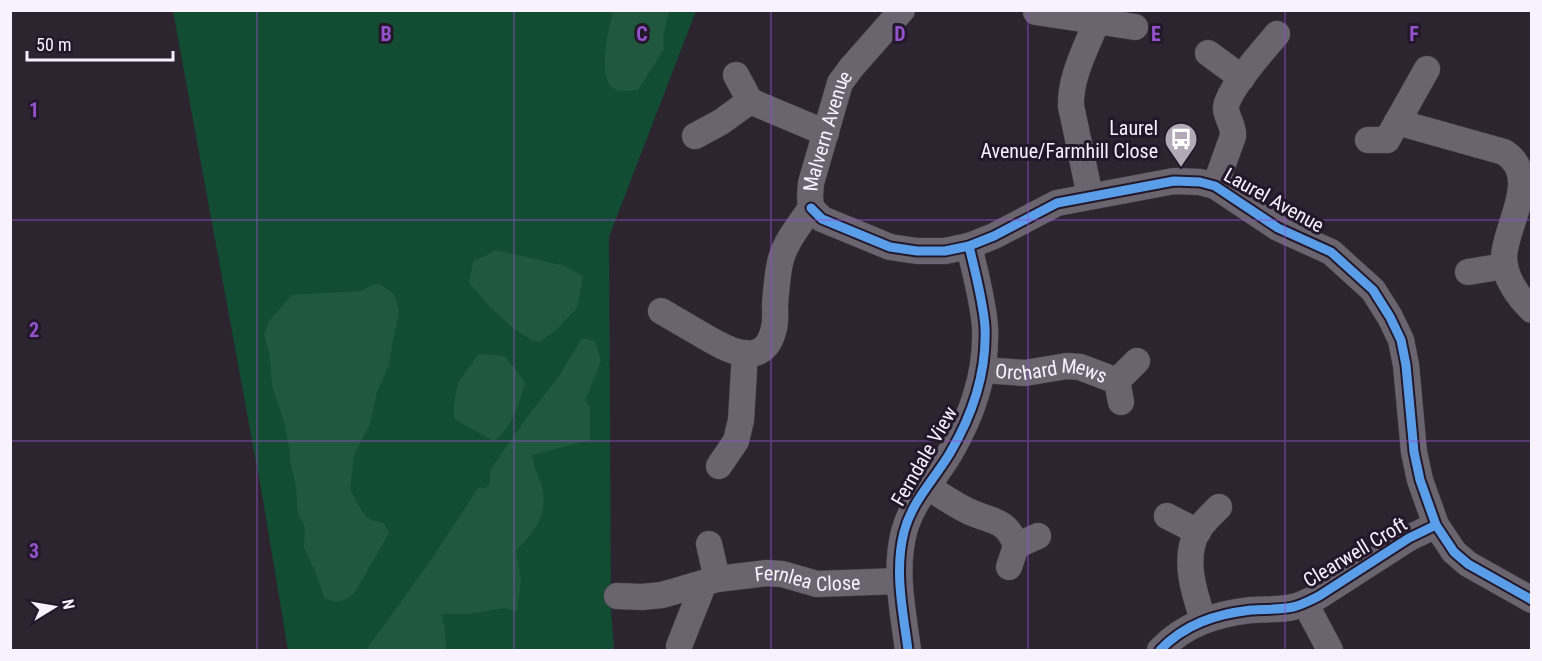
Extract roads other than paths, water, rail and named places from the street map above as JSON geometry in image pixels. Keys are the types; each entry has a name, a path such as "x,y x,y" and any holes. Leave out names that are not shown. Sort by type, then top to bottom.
{"street":[{"name":"Malvern Avenue","path":"745,353 764,349 771,339 775,326 780,261 792,237 812,208 811,183 840,83 902,10"},
{"path":"1036,12 1135,27"},
{"path":"1090,196 1071,106 1071,94 1097,21"},
{"path":"1215,186 1233,136 1225,108 1227,100 1277,34"},
{"path":"1208,53 1242,78"},
{"path":"1368,140 1387,140 1427,69"},
{"path":"736,75 750,101 826,133"},
{"path":"694,136 721,122 750,101"},
{"path":"1397,122 1503,152 1513,157 1521,167 1525,184 1521,208 1504,255 1505,266 1518,294 1532,310"},
{"name":"Laurel Avenue","path":"812,208 822,219 890,247 917,251 945,251 969,246 994,236 1057,203 1174,181 1200,182 1215,186 1278,228 1331,252 1373,291 1390,317 1401,340 1406,365 1414,452 1420,480 1436,525 1454,552 1468,564 1532,600"},
{"name":"Ferndale View","path":"908,651 899,581 904,531 914,506 963,431 977,397 983,370 985,327 969,246"},
{"path":"1468,272 1505,266"},
{"path":"662,311 712,343 745,353 741,420 736,441 719,466"},
{"name":"Orchard Mews","path":"983,370 1025,373 1067,366 1080,367 1119,392 1137,361"},
{"path":"926,486 969,512 986,516 1001,524 1013,536 1021,550"},
{"path":"1203,620 1192,582 1192,550 1198,532 1219,507"},
{"path":"1167,516 1198,532"},
{"name":"Clearwell Croft","path":"1160,651 1180,632 1203,620 1251,610 1293,607 1305,603 1409,538 1436,525"},
{"path":"679,646 688,620 710,581 709,544"},
{"name":"Fernlea Close","path":"617,596 662,595 710,581 767,573 782,574 817,584 899,581"},
{"path":"1305,603 1330,651"}],"place":[{"name":"Laurel Avenue/Farmhill Close","path":"1181,168"}]}
